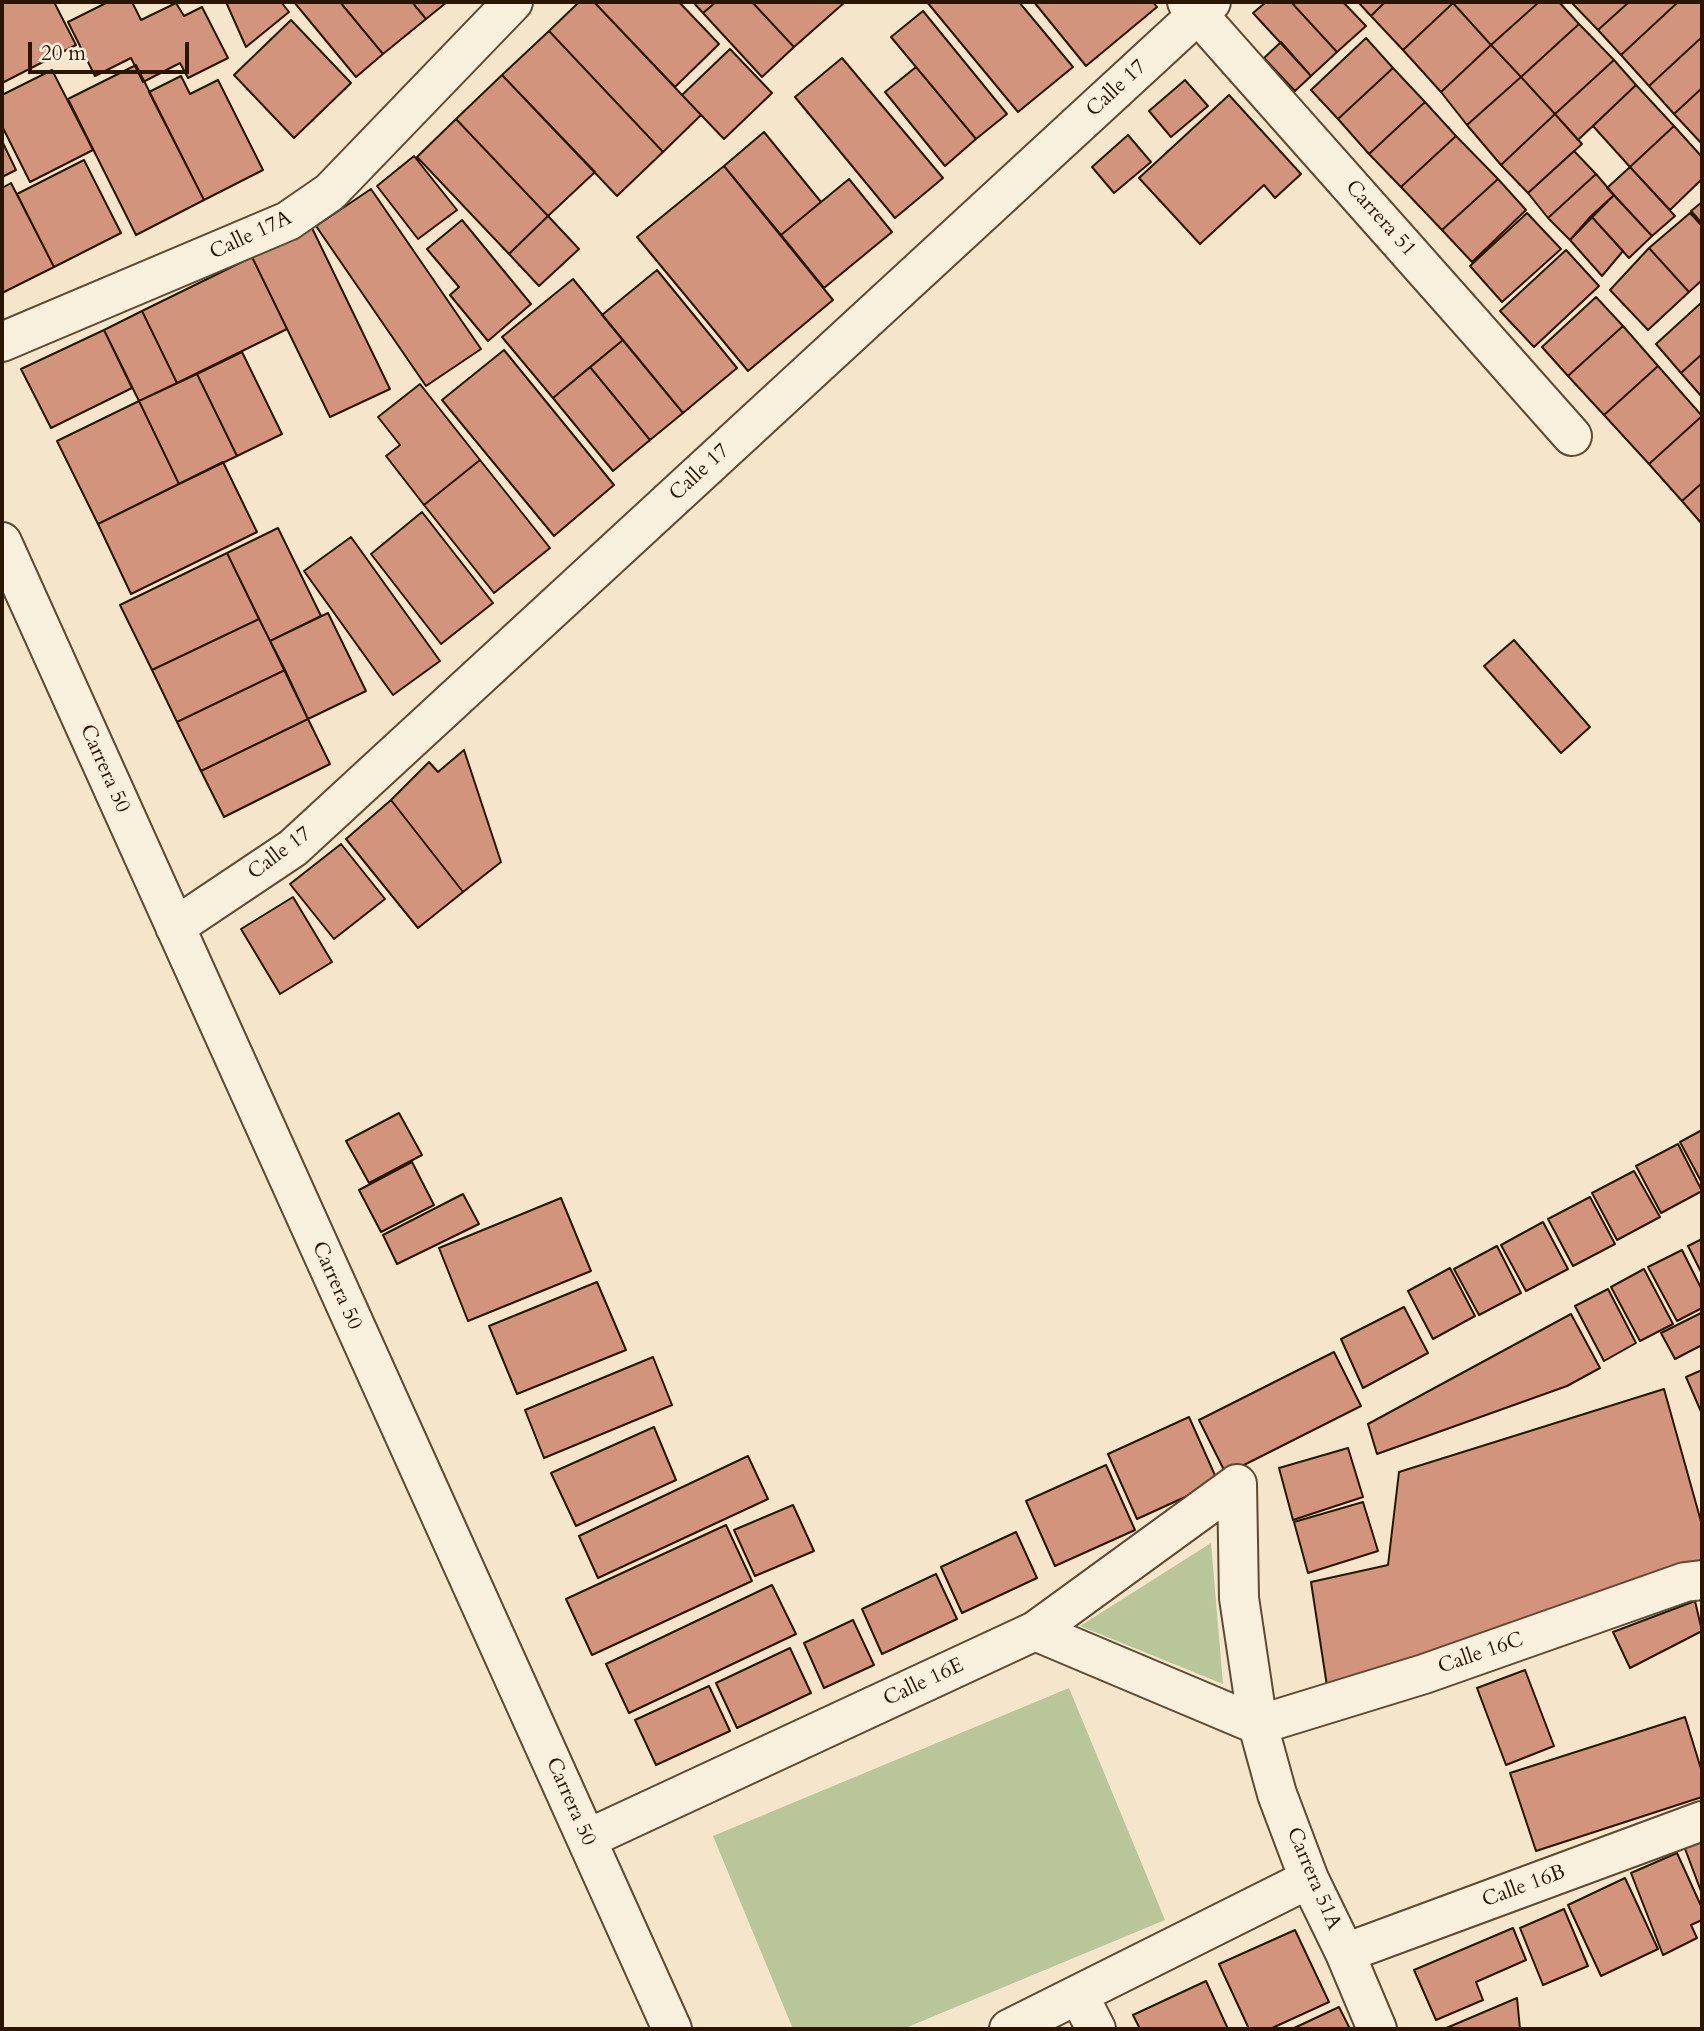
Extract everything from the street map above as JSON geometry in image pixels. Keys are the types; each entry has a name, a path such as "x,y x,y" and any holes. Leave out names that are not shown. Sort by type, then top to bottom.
{"street":[{"name":"Calle 17A","path":"2,342 288,221 330,192 513,2"},
{"name":"Carrera 51","path":"1198,6 1572,436"},
{"name":"Calle 17","path":"175,927 293,848 1198,6"},
{"name":"Carrera 50","path":"2,542 672,2029"},
{"name":"Calle 16E","path":"587,1839 1035,1631 1237,1485"},
{"name":"Carrera 51A","path":"1237,1485 1239,1598 1258,1726 1277,1794 1309,1879 1346,1953 1377,2029"},
{"name":"Calle 16C","path":"1258,1726 1424,1674 1685,1582 1702,1580"},
{"path":"1035,1631 1258,1726"},
{"name":"Calle 16B","path":"1346,1953 1702,1821"},
{"path":"1009,2029 1309,1879"},
{"path":"1079,1996 1096,2029"}],"green space":[{"path":"1211,1543 1223,1684 1080,1626"},
{"path":"1069,1688 1165,1920 903,2029 793,2029 713,1836"}],"building":[{"path":"2,2 54,2 76,45 2,83"},
{"path":"108,2 132,2 141,20 176,3 184,16 202,7 228,58 188,78 180,63 143,82 131,58 95,76 68,22"},
{"path":"226,2 281,2 289,12 246,47"},
{"path":"294,2 340,2 383,54 356,77"},
{"path":"340,2 412,2 426,19 383,54"},
{"path":"412,2 447,2 426,19"},
{"path":"579,2 594,2 701,115 663,152 549,31"},
{"path":"594,2 679,2 719,44 675,87"},
{"path":"693,2 716,2 703,13"},
{"path":"716,2 752,2 794,47 762,77 703,13"},
{"path":"752,2 845,2 794,47"},
{"path":"927,2 1019,2 1073,67 1018,112"},
{"path":"1034,2 1153,2 1157,7 1086,66"},
{"path":"1266,2 1291,2 1337,52 1311,76 1253,13"},
{"path":"1291,2 1343,2 1366,26 1337,52"},
{"path":"1358,2 1385,2 1371,16"},
{"path":"1385,2 1453,3 1403,50 1371,16"},
{"path":"1539,2 1491,45 1453,3"},
{"path":"1539,2 1559,2 1579,24 1521,77 1491,45"},
{"path":"1571,2 1629,2 1598,30"},
{"path":"1629,2 1678,2 1621,55 1598,30"},
{"path":"1678,2 1702,2 1702,37 1649,86 1621,55"},
{"path":"1453,3 1491,45 1441,92 1403,50"},
{"path":"923,11 1007,114 976,139 891,37"},
{"path":"291,20 351,83 294,138 234,75"},
{"path":"1579,24 1614,60 1555,114 1521,77"},
{"path":"549,31 663,152 617,196 502,75"},
{"path":"1702,37 1702,88 1674,114 1649,86"},
{"path":"1366,38 1393,68 1338,119 1311,90"},
{"path":"1281,42 1311,76 1295,91 1264,58"},
{"path":"1491,45 1521,77 1467,125 1441,92"},
{"path":"730,49 772,93 724,139 682,95"},
{"path":"842,58 943,178 895,218 795,97"},
{"path":"1614,60 1636,85 1578,140 1555,114"},
{"path":"136,65 204,200 136,235 68,99"},
{"path":"916,67 976,139 945,166 885,92"},
{"path":"1393,68 1425,102 1369,154 1338,119"},
{"path":"52,70 93,150 30,182 2,126 2,95"},
{"path":"502,75 595,172 548,216 456,119"},
{"path":"181,76 190,94 218,80 263,170 204,200 149,92"},
{"path":"1521,77 1555,114 1501,165 1467,125"},
{"path":"1185,80 1208,106 1171,137 1149,111"},
{"path":"1636,85 1674,126 1630,167 1593,126"},
{"path":"1702,88 1702,144 1674,114"},
{"path":"1229,95 1301,174 1275,198 1264,185 1200,244 1139,178"},
{"path":"1425,102 1456,136 1401,187 1369,154"},
{"path":"1555,114 1582,144 1528,193 1501,165"},
{"path":"456,119 548,216 509,254 417,157"},
{"path":"1674,126 1702,157 1702,179 1670,210 1630,167"},
{"path":"764,132 821,202 781,235 724,166"},
{"path":"1128,135 1151,162 1114,193 1092,167"},
{"path":"1456,136 1498,179 1442,230 1401,187"},
{"path":"2,141 16,170 2,177"},
{"path":"1574,151 1596,174 1548,218 1528,193"},
{"path":"414,156 457,210 418,239 377,186"},
{"path":"84,160 121,233 54,267 17,194"},
{"path":"724,166 833,300 748,371 637,237"},
{"path":"1630,167 1675,216 1652,236 1607,188"},
{"path":"1596,174 1614,195 1570,240 1548,218"},
{"path":"849,179 892,232 824,288 781,235"},
{"path":"1498,179 1526,210 1472,262 1442,230"},
{"path":"11,183 54,267 2,293 2,188"},
{"path":"371,189 481,349 426,386 316,226"},
{"path":"1614,195 1652,236 1629,258 1591,216"},
{"path":"1702,202 1702,223 1691,211"},
{"path":"1527,213 1561,249 1502,302 1470,266"},
{"path":"1690,213 1702,226 1702,280 1689,292 1649,248"},
{"path":"548,216 579,249 539,286 509,254"},
{"path":"1591,216 1623,251 1602,276 1570,240"},
{"path":"462,220 531,304 488,341 450,295 459,287 427,249"},
{"path":"312,228 390,389 330,417 252,257"},
{"path":"1649,248 1689,292 1648,330 1610,290"},
{"path":"1566,250 1599,286 1534,347 1500,311"},
{"path":"252,257 287,329 177,383 142,311"},
{"path":"657,270 737,368 683,413 602,315"},
{"path":"573,279 623,340 553,398 502,337"},
{"path":"1596,297 1623,326 1568,376 1542,347"},
{"path":"1702,302 1702,354 1681,373 1656,344"},
{"path":"142,311 177,383 139,401 104,330"},
{"path":"1623,326 1658,366 1604,415 1568,376"},
{"path":"104,330 132,388 51,428 21,369"},
{"path":"623,340 683,413 650,440 590,367"},
{"path":"504,350 614,485 554,536 442,400"},
{"path":"242,352 282,434 237,456 197,374"},
{"path":"1702,354 1702,397 1681,373"},
{"path":"1658,366 1702,416 1649,464 1604,415"},
{"path":"590,367 650,440 613,471 553,398"},
{"path":"197,374 237,456 179,484 139,401"},
{"path":"420,384 480,460 424,505 386,456 400,445 378,417"},
{"path":"139,401 179,484 98,524 57,441"},
{"path":"1702,416 1702,483 1682,501 1649,464"},
{"path":"480,460 550,548 494,593 424,505"},
{"path":"223,462 257,532 131,594 98,524"},
{"path":"1702,483 1702,524 1682,501"},
{"path":"422,512 493,603 441,644 371,554"},
{"path":"278,528 321,616 270,641 227,553"},
{"path":"351,537 440,661 393,695 304,571"},
{"path":"227,553 259,619 152,670 120,605"},
{"path":"328,613 366,691 308,719 270,641"},
{"path":"259,619 285,670 177,722 152,670"},
{"path":"1514,640 1590,727 1561,753 1484,666"},
{"path":"285,670 308,719 201,771 177,722"},
{"path":"308,719 330,764 224,817 201,771"},
{"path":"464,750 501,862 463,892 391,800 429,762 438,772"},
{"path":"391,800 463,892 418,928 346,839"},
{"path":"341,844 385,899 334,939 290,884"},
{"path":"293,897 332,962 280,994 241,929"},
{"path":"399,1113 422,1155 369,1183 346,1141"},
{"path":"1702,1130 1702,1183 1680,1142"},
{"path":"1678,1144 1702,1191 1661,1213 1636,1166"},
{"path":"412,1162 434,1205 381,1232 359,1190"},
{"path":"1634,1171 1660,1217 1617,1240 1592,1193"},
{"path":"463,1194 479,1224 397,1264 383,1235"},
{"path":"1590,1197 1615,1244 1573,1266 1548,1219"},
{"path":"561,1198 591,1271 468,1321 439,1248"},
{"path":"1543,1222 1568,1269 1526,1291 1501,1245"},
{"path":"1702,1239 1702,1274 1688,1246"},
{"path":"1497,1246 1521,1293 1479,1315 1454,1269"},
{"path":"1682,1250 1702,1290 1702,1308 1677,1321 1648,1267"},
{"path":"1450,1268 1475,1316 1433,1339 1408,1291"},
{"path":"1644,1269 1673,1324 1640,1341 1611,1287"},
{"path":"597,1282 626,1350 517,1394 489,1326"},
{"path":"1608,1289 1636,1343 1604,1361 1575,1306"},
{"path":"1404,1307 1428,1353 1363,1388 1341,1339"},
{"path":"1701,1313 1702,1345 1675,1359 1661,1333"},
{"path":"1571,1314 1600,1368 1567,1386 1377,1454 1368,1424"},
{"path":"1334,1352 1361,1406 1226,1474 1199,1420"},
{"path":"653,1357 672,1405 544,1458 525,1410"},
{"path":"1702,1370 1702,1414 1686,1377"},
{"path":"1664,1389 1702,1525 1702,1573 1327,1686 1311,1582 1388,1565 1399,1472"},
{"path":"1189,1417 1218,1482 1137,1519 1108,1454"},
{"path":"654,1427 676,1480 576,1526 551,1473"},
{"path":"1348,1448 1363,1497 1293,1520 1279,1468"},
{"path":"748,1456 768,1499 598,1578 579,1536"},
{"path":"1106,1465 1135,1530 1055,1566 1026,1501"},
{"path":"1363,1502 1378,1551 1308,1573 1294,1522"},
{"path":"793,1505 814,1551 755,1576 734,1530"},
{"path":"726,1525 752,1581 592,1655 566,1599"},
{"path":"1016,1532 1037,1578 962,1613 941,1567"},
{"path":"936,1574 957,1619 882,1654 862,1609"},
{"path":"772,1585 796,1634 629,1713 606,1664"},
{"path":"1695,1601 1702,1631 1630,1668 1613,1632"},
{"path":"853,1620 874,1665 824,1688 804,1643"},
{"path":"790,1648 811,1693 737,1728 716,1683"},
{"path":"1525,1670 1554,1746 1506,1765 1477,1688"},
{"path":"709,1686 730,1731 656,1765 635,1720"},
{"path":"1685,1717 1702,1772 1702,1797 1536,1851 1510,1773"},
{"path":"1702,1839 1702,1894 1684,1846"},
{"path":"1677,1853 1702,1908 1702,1920 1691,1925 1697,1938 1663,1955 1631,1873"},
{"path":"1625,1878 1658,1949 1601,1976 1568,1905"},
{"path":"1564,1909 1588,1966 1543,1985 1520,1928"},
{"path":"1513,1928 1526,1960 1476,1982 1483,2000 1436,2020 1414,1970"},
{"path":"1295,1930 1329,2002 1270,2029 1249,2029 1219,1964"},
{"path":"1206,1981 1228,2029 1140,2029 1133,2015"},
{"path":"1517,1998 1520,2029 1444,2029"},
{"path":"1339,2007 1350,2029 1292,2029"}]}
